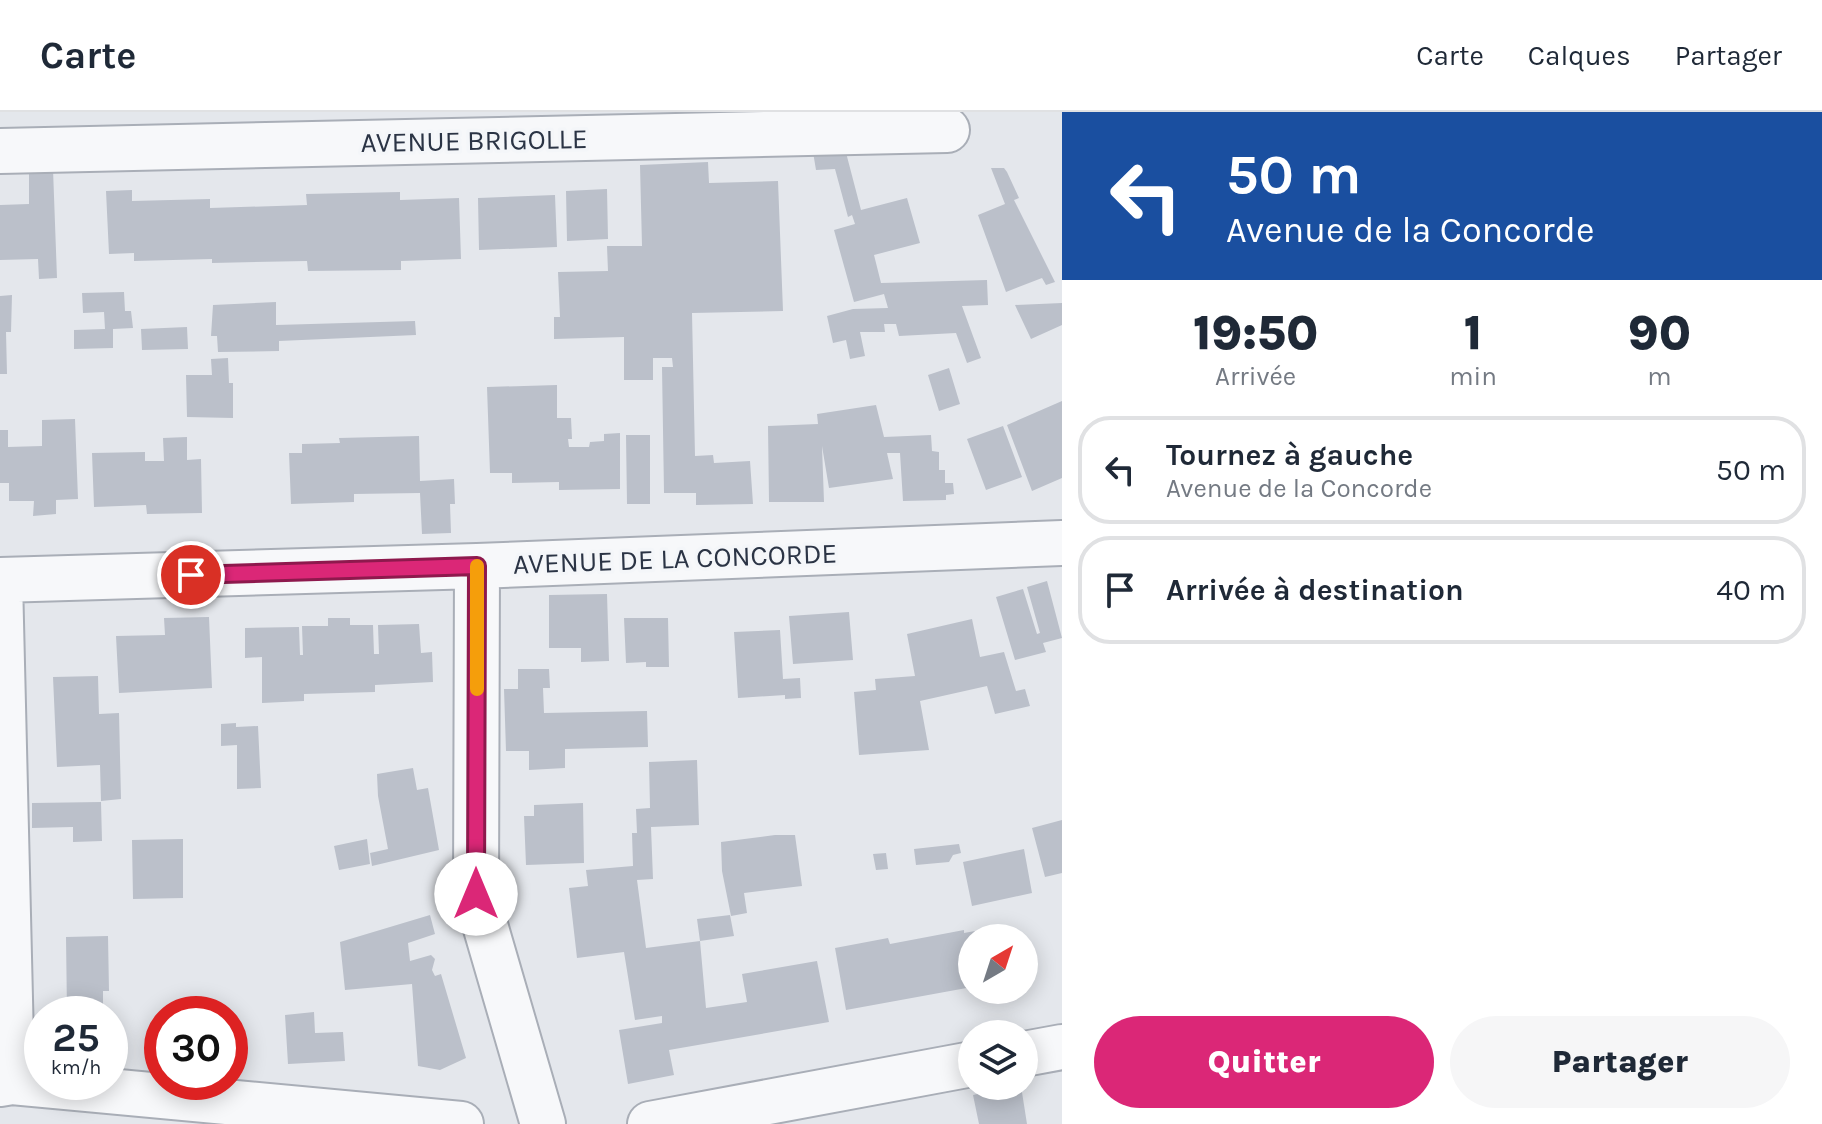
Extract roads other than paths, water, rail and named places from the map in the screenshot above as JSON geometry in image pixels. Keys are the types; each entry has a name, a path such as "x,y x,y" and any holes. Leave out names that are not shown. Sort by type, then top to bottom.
{"street":[{"name":"AVENUE BRIGOLLE","path":"0,151 947,130"},
{"name":"AVENUE DE LA CONCORDE","path":"0,580 477,566 1062,543"},
{"path":"477,566 476,894 543,1124"},
{"path":"0,580 6,1083 250,1115 461,1124"},
{"path":"1038,1051 1062,1047"},
{"path":"650,1124 958,1067"}]}
